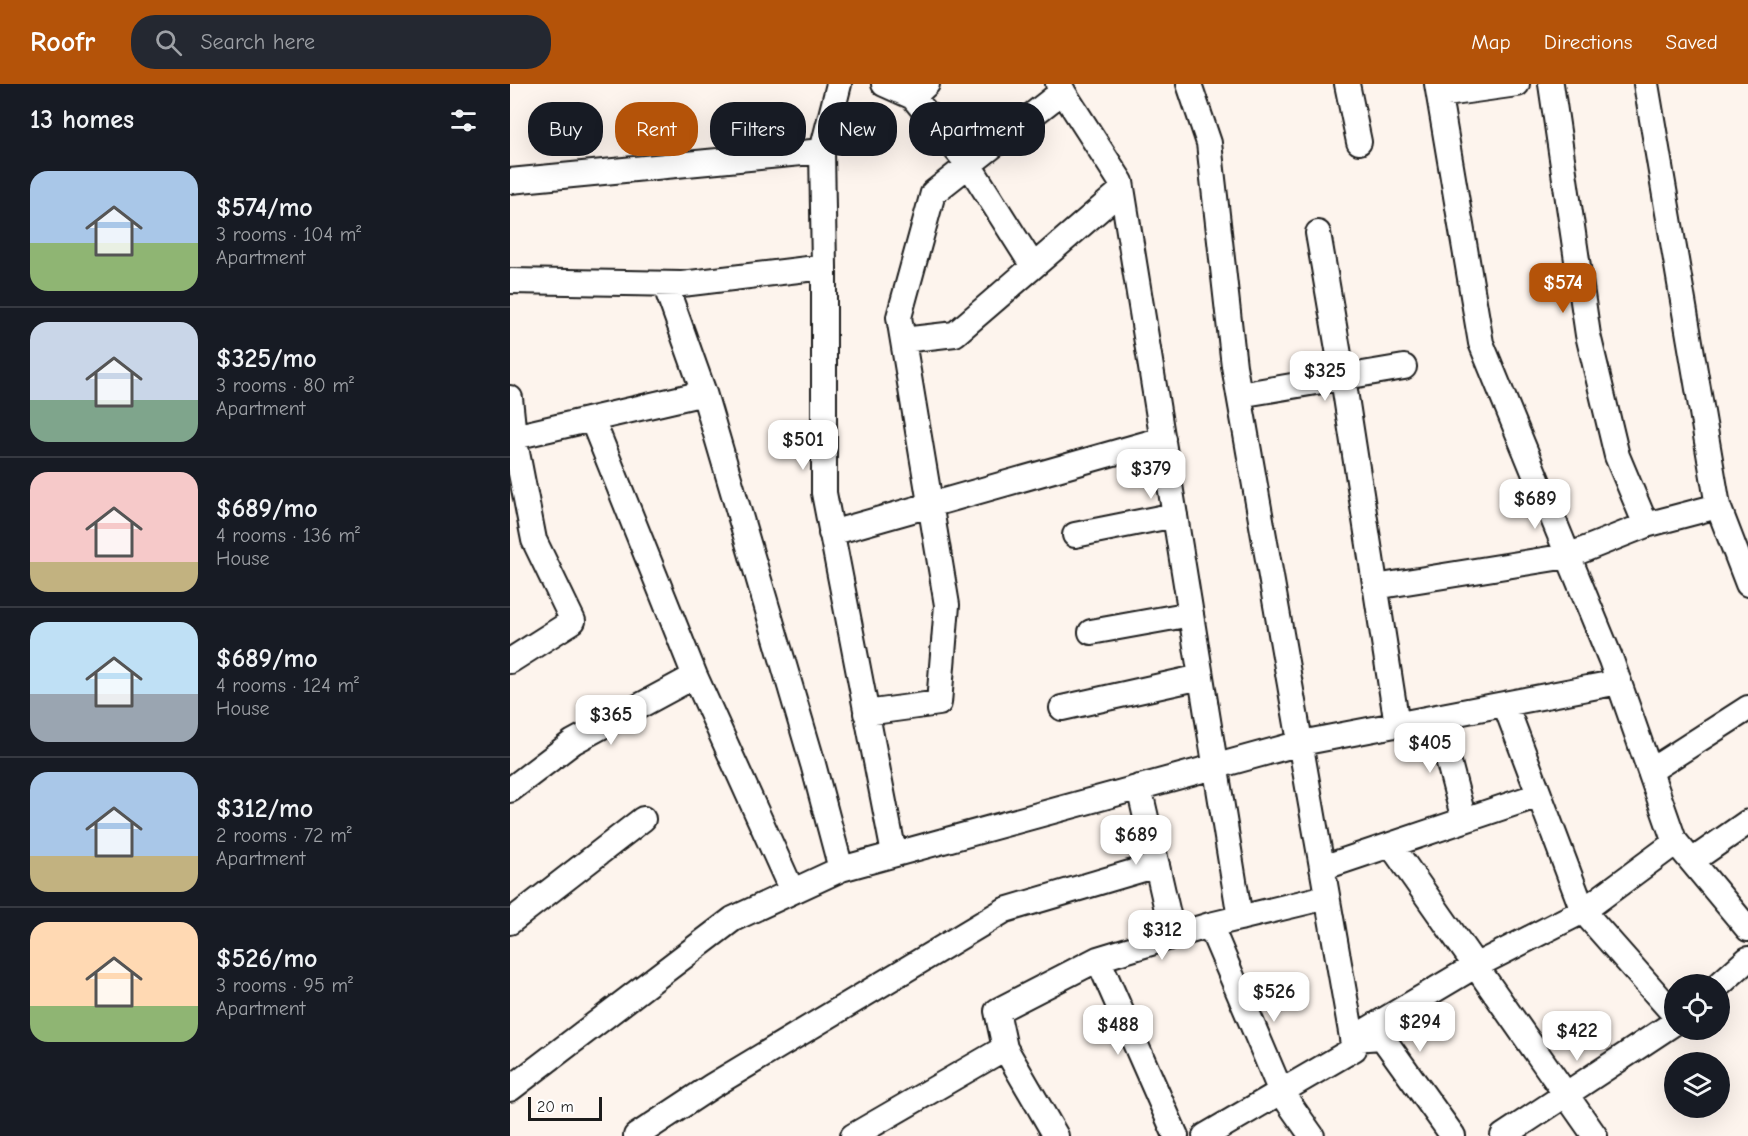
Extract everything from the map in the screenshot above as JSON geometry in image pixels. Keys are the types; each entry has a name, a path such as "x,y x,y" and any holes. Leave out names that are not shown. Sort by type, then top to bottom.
{"street":[{"path":"834,102 839,84"},
{"path":"884,84 920,90 1033,266"},
{"path":"1189,84 1209,143 1234,366 1354,1049 1205,1136"},
{"path":"1347,84 1359,142"},
{"path":"1517,84 1438,89 1480,343 1619,682 1674,840 1748,929"},
{"path":"1551,84 1588,335 1617,456 1646,525"},
{"path":"1646,84 1718,506 1748,584"},
{"path":"866,713 939,703 947,605 899,317 933,193 1061,88 1120,182 1122,190 1240,918"},
{"path":"510,181 818,151"},
{"path":"822,156 824,493 894,854"},
{"path":"903,340 955,334 1122,190"},
{"path":"1318,232 1397,725"},
{"path":"510,280 682,284 824,267"},
{"path":"665,284 704,393 813,764 841,869"},
{"path":"1239,395 1404,367"},
{"path":"512,437 704,393"},
{"path":"510,398 512,437 534,540 573,621 510,661"},
{"path":"592,419 695,676 792,891"},
{"path":"831,533 1162,439"},
{"path":"1375,587 1568,556 1646,525 1718,506"},
{"path":"1075,535 1175,515"},
{"path":"1090,632 1191,614"},
{"path":"510,790 573,742 695,676"},
{"path":"1062,708 1201,677"},
{"path":"510,1089 733,919 841,869 1301,743 1619,682"},
{"path":"1505,704 1583,911 1664,1003"},
{"path":"1650,771 1748,708"},
{"path":"1437,717 1464,820"},
{"path":"1139,787 1173,936"},
{"path":"1322,868 1539,795"},
{"path":"510,922 644,819"},
{"path":"1692,861 1748,822"},
{"path":"1352,1040 1476,966 1583,911 1676,842"},
{"path":"1391,845 1595,1136"},
{"path":"636,1136 712,1086 1005,910 1157,865"},
{"path":"1056,1136 1005,1048 997,1011 1098,959 1210,925 1327,897"},
{"path":"1210,925 1281,1092 1312,1136"},
{"path":"1098,959 1176,1136"},
{"path":"1730,975 1748,959"},
{"path":"1503,1136 1664,1030"},
{"path":"1352,1040 1382,1037 1453,1136"},
{"path":"853,1136 1005,1048"}]}
